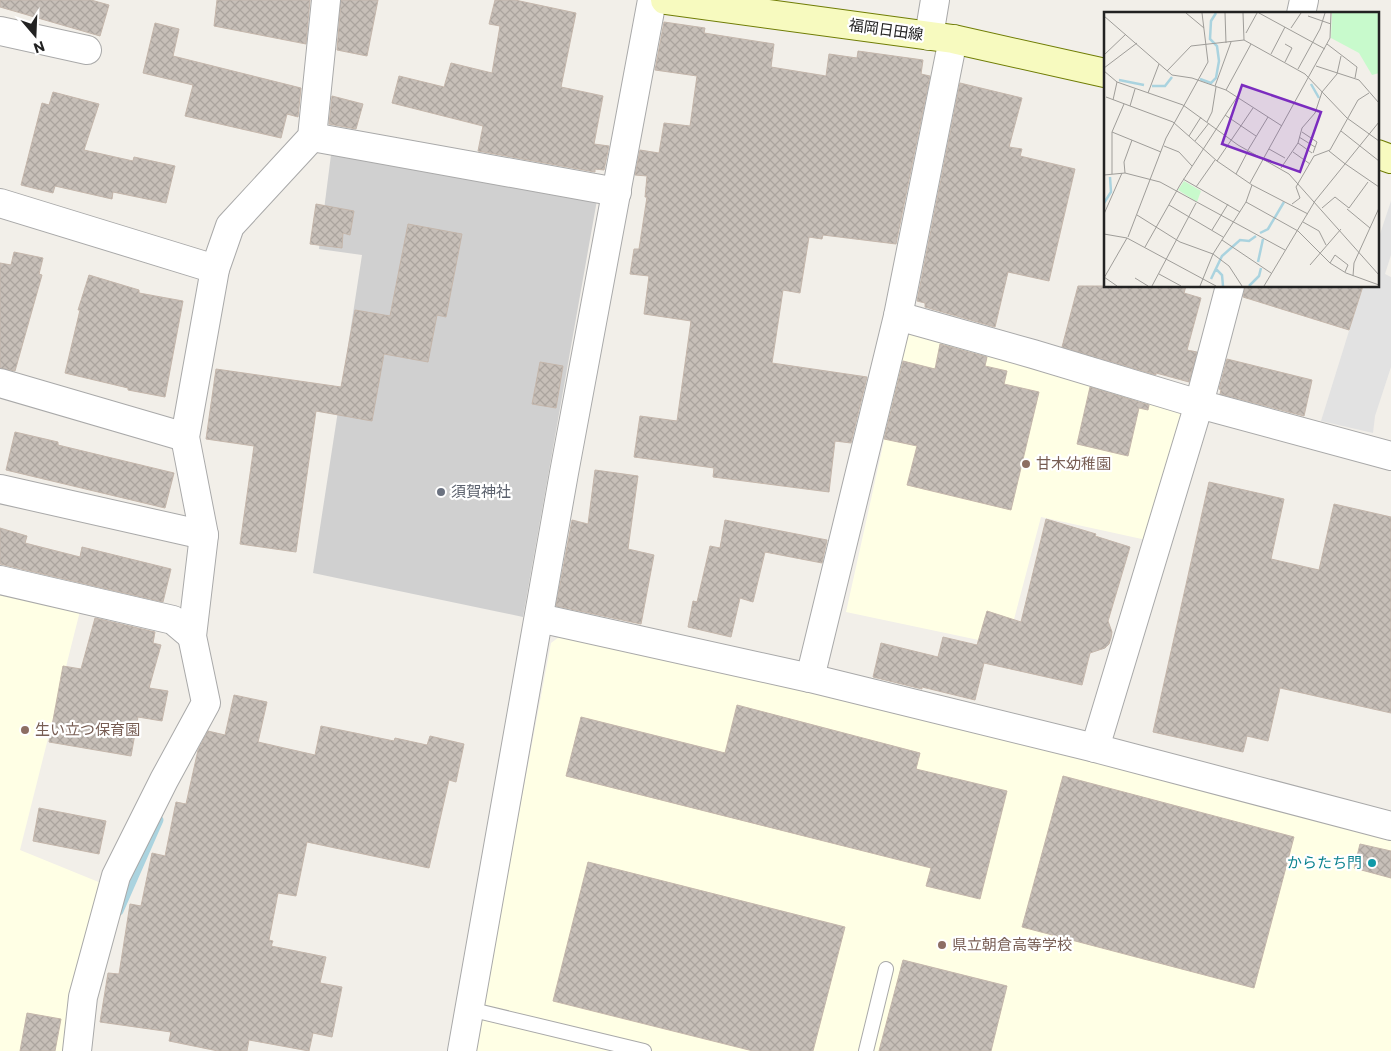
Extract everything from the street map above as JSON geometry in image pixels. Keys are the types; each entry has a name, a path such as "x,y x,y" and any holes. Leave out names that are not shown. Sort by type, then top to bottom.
{"main road":[{"name":"福岡日田線","path":"665,0 941,37 1104,73"},
{"path":"1378,154 1391,158"}],"street":[{"path":"78,1051 83,997 116,876 164,780 206,703 192,635 204,535 185,437 215,268 230,226 312,137 326,0"},
{"path":"462,1051 566,464 652,0"},
{"path":"810,678 898,316 941,37 936,0"},
{"path":"0,31 87,50"},
{"path":"312,137 617,192"},
{"path":"0,203 215,268"},
{"path":"1095,748 1199,404 1229,288"},
{"path":"898,316 1199,404 1391,456"},
{"path":"2,390 185,437"},
{"path":"0,489 204,535"},
{"path":"0,580 173,620 192,635"},
{"path":"539,618 810,678 1095,748 1391,826"}],"lane":[{"path":"866,1051 886,969"},
{"path":"469,1009 644,1051"}],"shaded area":[{"name":"須賀神社","path":"332,147 597,200 523,617 313,573 362,255 319,249"},
{"path":"1391,201 1391,255 1385,274 1391,277 1391,367 1375,416 1373,433 1321,421 1362,288 1378,288 1378,240"},
{"name":"甘木幼稚園","path":"909,328 1188,412 1151,541 1041,517 1007,646 846,612"},
{"name":"生い立つ保育園","path":"0,592 80,611 20,850 101,883 68,1051 0,1051"},
{"name":"県立朝倉高等学校","path":"563,634 900,708 1391,839 1391,1051 474,1051 551,643"}],"building":[{"path":"0,0 91,0 109,5 100,36 0,7"},
{"path":"217,0 310,0 306,44 214,26"},
{"path":"341,0 378,0 367,56 337,50"},
{"path":"495,0 515,0 576,13 561,87 603,96 594,144 609,146 604,170 595,169 595,172 478,151 483,126 392,103 399,76 444,87 451,63 492,73 500,26 489,24"},
{"path":"664,22 705,28 704,33 774,44 771,67 826,76 829,54 857,58 858,51 923,60 921,74 930,76 896,244 823,235 822,239 809,237 800,293 783,290 772,363 867,377 851,443 835,441 829,492 713,477 714,468 634,457 640,416 677,421 691,321 644,314 649,276 630,274 634,249 639,249 647,197 645,197 647,176 635,175 640,150 659,153 664,123 690,126 697,76 655,70"},
{"path":"155,23 179,29 173,56 301,88 298,117 287,114 281,138 185,116 193,85 143,73"},
{"path":"960,83 1022,98 1009,147 1022,149 1020,156 1075,169 1049,281 1008,272 995,327 925,307 925,303 917,301"},
{"path":"53,92 99,104 84,150 133,161 134,157 175,166 166,203 113,192 112,199 55,186 53,193 21,185 42,103 49,105"},
{"path":"332,96 363,104 356,129 329,124"},
{"path":"316,204 354,211 350,235 343,233 342,248 310,244"},
{"path":"408,224 462,234 446,317 437,315 428,362 384,354 372,421 316,411 296,552 240,544 254,446 206,439 216,369 341,387 355,310 390,316"},
{"path":"14,252 43,258 39,274 42,275 15,371 0,368 0,263 11,265"},
{"path":"89,275 139,290 139,293 183,301 165,397 128,390 128,388 65,373 80,310 78,310"},
{"path":"1078,286 1104,286 1104,288 1185,288 1184,293 1201,298 1187,350 1197,352 1189,382 1156,373 1156,375 1062,347"},
{"path":"1245,288 1362,288 1349,330 1243,297"},
{"path":"940,344 987,357 985,366 1007,371 1004,384 1039,392 1011,510 907,485 917,446 884,439 903,361 935,369"},
{"path":"1227,359 1312,380 1304,416 1220,394 1221,390 1219,389"},
{"path":"540,362 563,366 556,408 532,404"},
{"path":"1090,387 1149,405 1148,410 1139,408 1128,456 1077,444"},
{"path":"15,432 58,442 58,445 174,473 165,508 6,470"},
{"path":"595,470 638,476 628,549 654,555 641,624 556,606 572,520 588,524"},
{"path":"1209,482 1284,499 1271,559 1319,570 1334,504 1391,517 1391,713 1280,688 1268,741 1247,736 1243,752 1153,732"},
{"path":"1046,519 1096,534 1095,536 1130,547 1108,621 1112,632 1109,644 1105,648 1090,653 1082,685 984,663 975,700 873,677 881,643 938,657 943,637 977,645 987,611 1021,622"},
{"path":"725,520 827,540 822,563 765,552 753,602 740,598 731,637 688,627 693,601 697,602 710,546 720,548"},
{"path":"0,528 27,536 25,543 80,557 82,547 171,569 163,602 0,564"},
{"path":"95,618 155,632 153,643 161,645 149,688 168,691 162,721 138,717 131,756 49,742 63,666 81,669"},
{"path":"234,695 267,702 258,742 315,755 321,726 394,741 395,738 427,745 430,736 464,744 456,782 449,780 429,868 307,842 296,896 278,893 269,940 273,941 271,946 326,957 320,983 342,987 332,1037 313,1033 309,1051 249,1040 247,1051 218,1051 169,1041 171,1032 100,1022 108,973 119,974 130,904 141,906 152,853 165,856 176,802 186,804 198,750 208,731 225,735"},
{"path":"737,705 920,753 916,769 1007,791 980,899 926,886 931,868 566,776 581,717 725,753"},
{"path":"1063,776 1294,837 1254,988 1022,927"},
{"path":"39,808 106,821 99,854 33,841"},
{"name":"からたち門","path":"1360,844 1391,851 1391,878 1354,868"},
{"path":"588,862 845,927 813,1051 753,1051 553,1001"},
{"path":"903,960 1007,986 991,1051 879,1051"},
{"path":"27,1013 61,1019 55,1051 20,1051"}],"waterway":[{"path":"119,911 159,820"}],"place":[{"name":"甘木幼稚園","path":"1026,464"},
{"name":"須賀神社","path":"441,492"},
{"name":"生い立つ保育園","path":"25,730"},
{"name":"からたち門","path":"1372,863"},
{"name":"県立朝倉高等学校","path":"942,945"}]}
